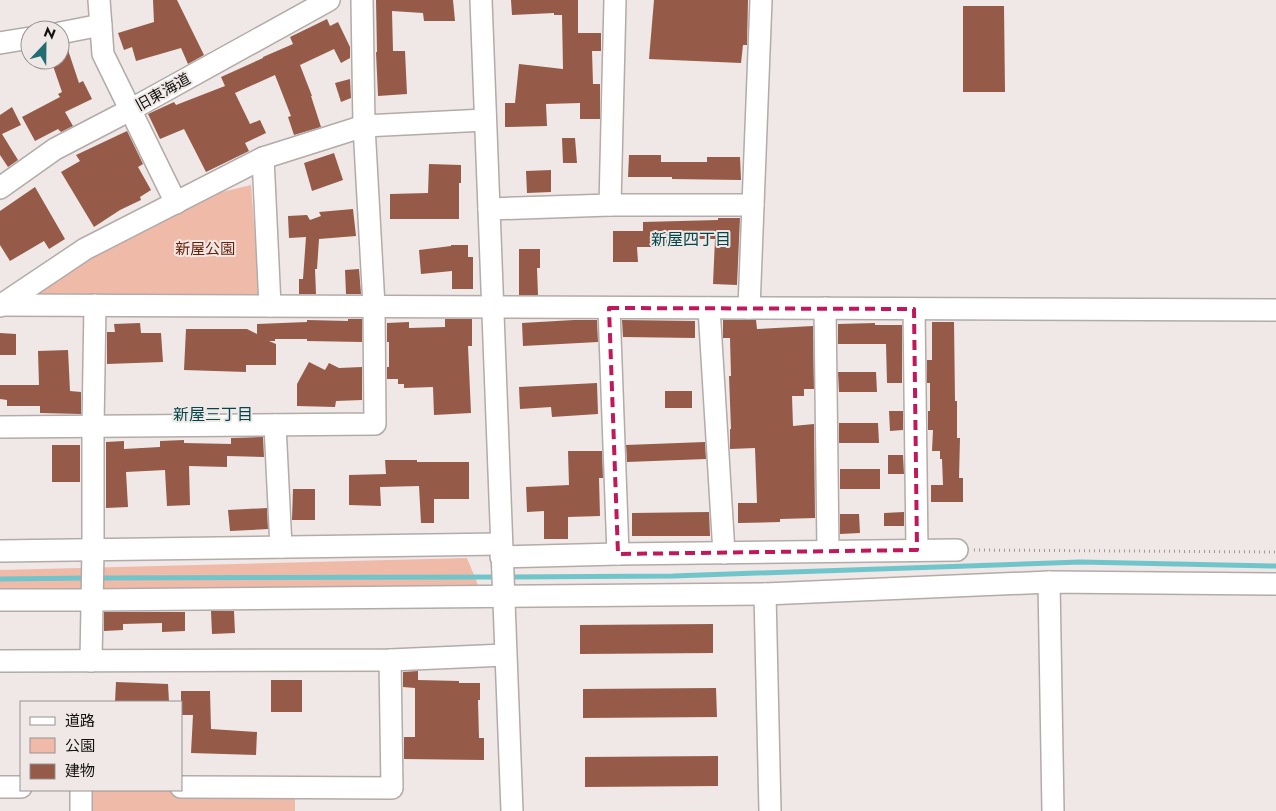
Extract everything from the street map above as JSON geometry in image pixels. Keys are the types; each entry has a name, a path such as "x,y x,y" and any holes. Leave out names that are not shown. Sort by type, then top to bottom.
{"street":[{"path":"99,0 103,54 176,203"},
{"name":"旧東海道","path":"0,188 55,149 130,110 329,0"},
{"path":"0,427 375,424 374,306 364,126 362,0"},
{"path":"480,0 512,811"},
{"path":"610,205 615,0"},
{"path":"749,308 761,0"},
{"path":"70,31 101,25"},
{"path":"0,43 20,40"},
{"path":"1,306 85,249 263,158 364,126 485,120"},
{"path":"263,158 270,306"},
{"path":"489,209 610,205 753,205"},
{"path":"91,661 95,305"},
{"path":"1,306 1276,310"},
{"path":"609,308 618,554"},
{"path":"709,308 724,552"},
{"path":"825,308 828,551"},
{"path":"914,309 917,550"},
{"path":"275,425 281,547"},
{"path":"0,551 93,559 281,547 501,555 957,550"},
{"path":"0,600 92,595 765,594 1049,582 1276,584"},
{"path":"1049,582 1053,811"},
{"path":"765,594 770,811"},
{"path":"0,661 390,660 505,655"},
{"path":"182,788 392,788 390,660"},
{"path":"0,787 20,787"},
{"path":"81,791 81,811"}],"path":[{"path":"957,550 1276,552"}],"highlighted area":[{"path":"609,308 914,309 917,550 618,554"}],"green space":[{"name":"新屋公園","path":"251,185 260,299 1,305 176,203"},
{"path":"467,558 481,592 470,597 96,588 0,589 0,570"},
{"path":"295,788 295,811 86,811 87,791"}],"building":[{"path":"153,0 177,0 204,55 188,64 181,48 136,61 132,47 124,50 118,33 154,22"},
{"path":"376,0 453,0 455,21 424,21 423,13 392,11 393,51 405,51 407,94 378,96"},
{"path":"511,0 578,0 578,33 601,33 601,51 592,51 593,84 600,84 600,119 580,119 580,103 546,104 547,126 505,127 505,103 515,103 519,64 563,69 562,15 554,15 554,13 512,15"},
{"path":"654,0 748,0 747,45 743,45 741,63 649,59"},
{"path":"963,6 1004,6 1005,92 963,92"},
{"path":"327,19 330,26 338,22 350,47 350,58 341,63 334,49 300,65 321,127 294,135 288,117 291,116 275,75 235,93 250,124 260,120 266,133 245,143 249,151 206,172 184,129 160,139 148,114 174,102 176,105 225,86 221,77 293,44 290,37"},
{"path":"70,56 79,83 83,81 92,99 65,112 73,126 61,132 58,129 35,141 22,117 60,97 58,94 62,92 54,70 70,70"},
{"path":"350,79 351,98 341,102 335,83"},
{"path":"12,107 21,125 2,134 18,160 8,167 0,155 0,115"},
{"path":"127,131 143,164 138,167 151,190 140,197 141,200 120,210 94,227 61,172 80,161 76,155"},
{"path":"562,138 575,138 577,163 563,163"},
{"path":"334,153 343,180 312,191 304,163"},
{"path":"629,155 661,155 661,162 707,162 707,157 740,157 741,180 628,177"},
{"path":"429,164 461,165 459,219 390,219 390,194 428,193"},
{"path":"551,170 551,192 527,193 526,171"},
{"path":"35,187 65,239 49,249 44,241 10,261 0,245 0,211"},
{"path":"353,209 356,236 319,239 317,269 315,269 316,294 299,294 299,279 303,279 306,237 289,238 288,216 307,215 310,220 321,216 319,212"},
{"path":"718,218 740,218 737,285 713,284 715,239 672,239 672,247 637,247 638,262 613,262 613,231 643,231 643,222 718,220"},
{"path":"451,245 468,245 468,257 473,257 473,289 452,289 452,271 421,274 419,250"},
{"path":"519,249 540,249 540,268 537,268 538,295 519,295"},
{"path":"359,269 361,294 346,294 345,270"},
{"path":"348,319 362,319 362,342 275,339 275,341 269,341 276,344 276,365 246,365 246,372 184,370 186,329 247,329 257,334 257,324 307,322 307,320 348,321"},
{"path":"445,319 472,319 472,346 468,346 471,413 434,415 433,387 404,388 404,384 398,384 398,379 387,379 389,342 387,342 387,323 409,322 409,328 445,327"},
{"path":"597,320 598,342 523,346 522,323"},
{"path":"622,320 695,321 695,338 623,337"},
{"path":"723,320 756,320 757,329 813,326 814,389 804,389 804,396 792,396 793,426 814,424 815,518 780,519 780,522 738,523 738,503 757,503 755,448 730,449 730,338 723,338"},
{"path":"932,322 954,322 955,401 957,401 957,438 960,438 959,478 963,478 963,502 931,502 931,485 943,485 940,451 932,451 933,430 928,430 930,383 927,383 927,360 932,360"},
{"path":"140,323 141,333 161,333 163,362 107,364 107,332 115,332 114,324"},
{"path":"875,323 875,325 902,325 902,383 887,383 886,344 838,344 838,324"},
{"path":"0,333 16,334 16,355 0,355"},
{"path":"68,350 70,391 81,392 81,414 40,413 40,406 7,406 7,400 0,399 0,385 39,385 38,351"},
{"path":"309,362 325,370 329,363 339,368 362,367 362,400 336,401 335,407 297,406 297,384"},
{"path":"838,372 876,372 877,392 839,392"},
{"path":"597,383 598,414 552,417 551,407 520,409 519,387"},
{"path":"665,391 692,391 692,408 665,408"},
{"path":"889,411 903,411 903,430 890,431"},
{"path":"839,423 878,423 879,443 839,443"},
{"path":"263,437 264,457 227,456 227,467 189,466 190,505 167,506 165,470 126,472 128,507 106,508 106,442 124,441 124,449 160,447 160,441 184,440 184,443 231,444 231,438"},
{"path":"705,442 706,459 627,462 626,445"},
{"path":"52,445 80,445 80,482 52,482"},
{"path":"568,451 602,451 603,478 599,478 600,516 568,517 568,539 544,539 544,511 527,512 526,487 569,485"},
{"path":"888,455 903,455 904,474 888,474"},
{"path":"385,460 469,462 469,499 434,499 434,523 421,523 419,486 380,487 381,506 349,505 349,475 386,474"},
{"path":"840,469 880,469 880,489 840,489"},
{"path":"293,489 315,489 315,520 292,520"},
{"path":"267,508 268,529 230,531 228,510"},
{"path":"709,512 710,536 632,536 632,513"},
{"path":"904,512 904,526 884,526 884,513"},
{"path":"840,514 859,514 860,533 840,534"},
{"path":"211,611 234,611 235,633 212,634"},
{"path":"104,612 185,612 185,631 162,632 162,623 123,624 123,630 104,631"},
{"path":"713,624 713,653 580,654 580,625"},
{"path":"418,671 418,680 480,683 480,700 478,700 479,738 484,738 484,760 404,759 404,737 415,737 415,688 403,687 403,672"},
{"path":"271,680 302,680 302,712 271,712"},
{"path":"116,682 168,684 169,701 115,701"},
{"path":"716,688 717,717 583,718 583,689"},
{"path":"181,691 210,691 211,729 257,732 256,755 191,753 193,715 182,715"},
{"path":"718,756 718,786 585,787 585,757"}],"waterway":[{"path":"507,577 673,576 1080,562 1276,566"},
{"path":"97,578 498,577"},
{"path":"0,579 88,578"}],"district":[{"name":"新屋四丁目","path":"691,239"},
{"name":"新屋三丁目","path":"213,414"}]}
